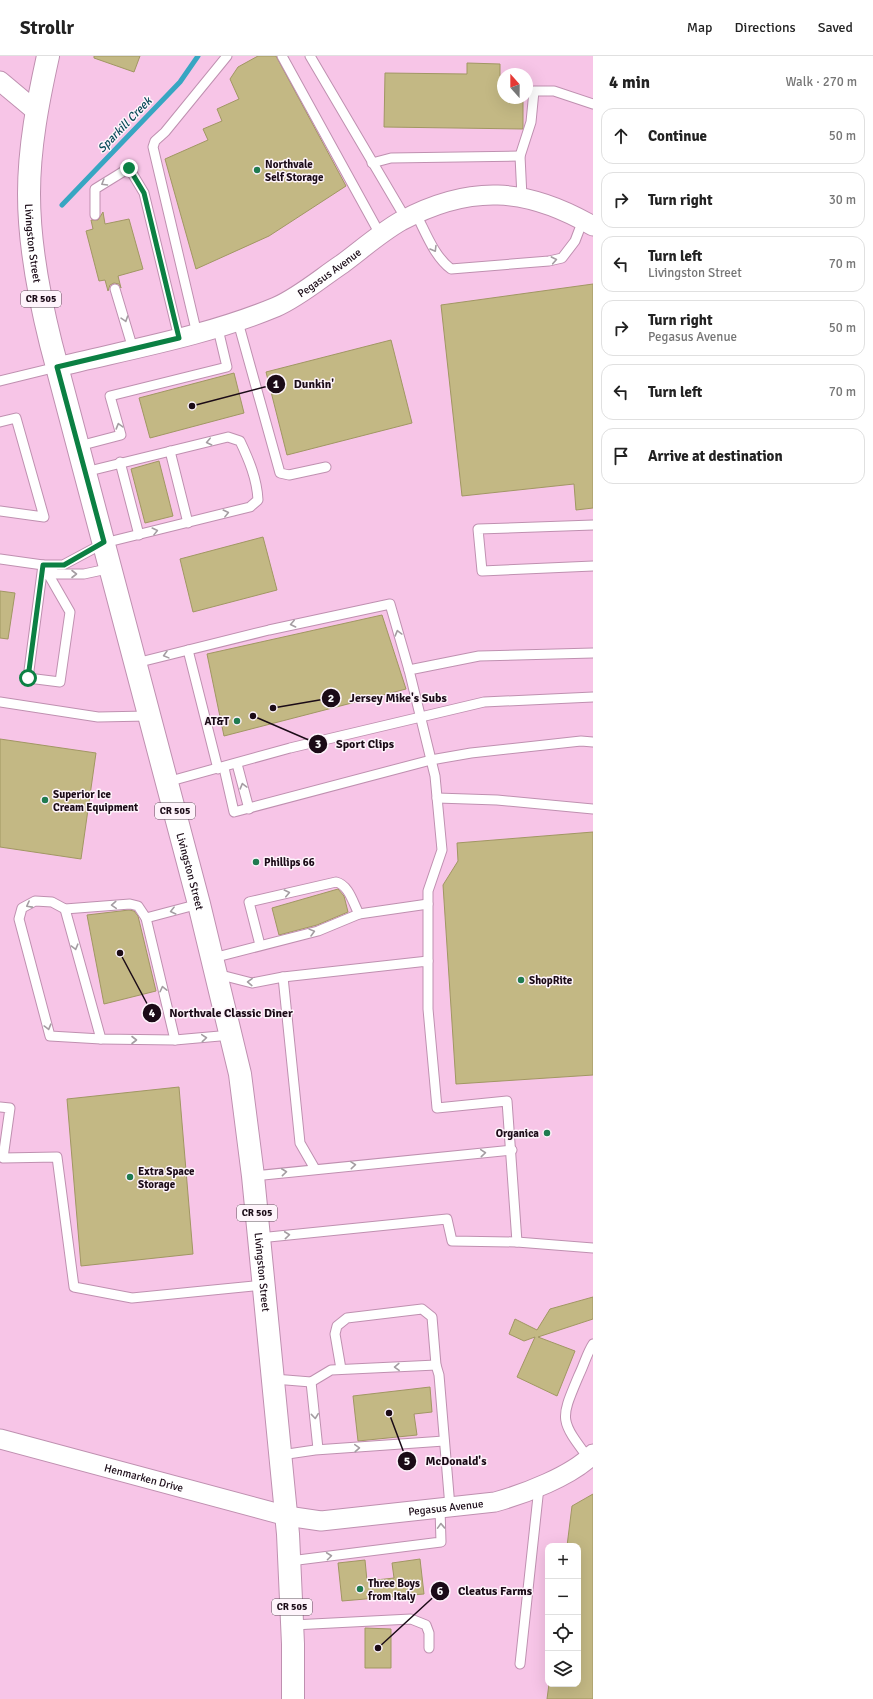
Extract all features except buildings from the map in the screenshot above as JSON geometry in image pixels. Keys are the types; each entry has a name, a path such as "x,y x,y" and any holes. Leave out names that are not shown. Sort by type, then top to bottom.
{"main road":[{"name":"Livingston Street","path":"48,56 37,112 30,169 30,224 41,298 57,367 215,966 232,1035 242,1089 253,1176 287,1516 293,1625 293,1699"}],"street":[{"path":"0,81 37,112"},
{"name":"Pegasus Avenue","path":"57,367 218,329 278,306 314,283 380,236 411,217 454,201 483,195 512,195 540,201 569,212 588,223"},
{"name":"Henmarken Drive","path":"0,1439 287,1516"},
{"name":"Pegasus Avenue","path":"287,1516 321,1521 495,1502 518,1496 539,1487 591,1457"}],"lane":[{"path":"197,334 153,147 155,141 165,132 227,56"},
{"path":"282,56 380,236"},
{"path":"310,56 372,163 444,264 451,269 549,261 562,258 588,223"},
{"path":"522,197 520,156 531,122 534,91 554,91 593,104"},
{"path":"372,163 391,158 520,156"},
{"path":"96,214 95,189 129,168 144,193 179,338"},
{"path":"115,289 133,349"},
{"path":"238,322 280,473 289,475 326,467"},
{"path":"79,446 121,435 110,396 227,367 218,329"},
{"path":"0,381 57,367"},
{"path":"0,422 16,418 44,517 0,511"},
{"path":"0,559 43,565 64,565 104,542 139,535 250,507 258,500 258,487 250,461 240,441 228,437 120,462 85,472"},
{"path":"170,451 188,523"},
{"path":"120,462 139,535"},
{"path":"593,525 478,529 482,571 593,566"},
{"path":"43,565 70,612 60,682 28,678 43,565"},
{"path":"43,565 56,574 84,574 107,569 112,573"},
{"path":"136,663 269,630 390,604 432,760 442,850 428,891 428,1009 437,1108 507,1101 512,1150 517,1242"},
{"path":"188,650 234,812 432,760 479,752 581,741 593,742"},
{"path":"409,670 479,656 593,653"},
{"path":"167,782 290,748 484,702 593,697"},
{"path":"0,702 98,717 150,716"},
{"path":"236,764 249,809"},
{"path":"437,798 497,800 593,808"},
{"path":"260,945 249,902 336,882 342,883 347,889 359,914"},
{"path":"175,1040 146,918 138,906 130,904 65,909 52,902 35,901 22,908 19,919 50,1036 101,1040 175,1040 232,1035"},
{"path":"146,918 199,904"},
{"path":"215,966 260,945 318,931 359,914 428,904"},
{"path":"65,909 101,1040"},
{"path":"215,966 252,983 283,977 428,961"},
{"path":"283,977 300,1143 314,1169"},
{"path":"0,1107 10,1108 3,1158 57,1157 74,1287 132,1298 264,1285"},
{"path":"253,1176 512,1150"},
{"path":"259,1238 447,1219 452,1241 517,1242 593,1248"},
{"path":"290,1561 442,1542 445,1507 444,1441 439,1375 436,1365 432,1317 422,1309 347,1318 337,1326 335,1334 341,1369"},
{"path":"591,1457 571,1435 567,1426 564,1412 593,1344"},
{"path":"274,1379 311,1382 331,1370 436,1365"},
{"path":"311,1382 318,1449"},
{"path":"281,1454 318,1449 444,1441"},
{"path":"520,1664 539,1487"},
{"path":"293,1625 411,1619 426,1624 429,1633 429,1648"}],"waterway":[{"name":"Sparkill Creek","path":"62,205 180,82 198,56"}],"place":[{"name":"Northvale Self Storage","path":"257,170"},
{"name":"Dunkin'","path":"192,406"},
{"name":"Jersey Mike's Subs","path":"273,708"},
{"name":"Sport Clips","path":"253,716"},
{"name":"AT&T","path":"237,721"},
{"name":"Superior Ice Cream Equipment","path":"45,800"},
{"name":"Phillips 66","path":"256,862"},
{"name":"Northvale Classic Diner","path":"120,953"},
{"name":"ShopRite","path":"521,980"},
{"name":"Organica","path":"547,1133"},
{"name":"Extra Space Storage","path":"130,1177"},
{"name":"McDonald's","path":"389,1413"},
{"name":"Three Boys from Italy","path":"360,1589"},
{"name":"Cleatus Farms","path":"378,1648"}],"route":[{"path":"28,678 43,565 64,565 104,542 57,367 179,338 144,193 129,168"}]}
